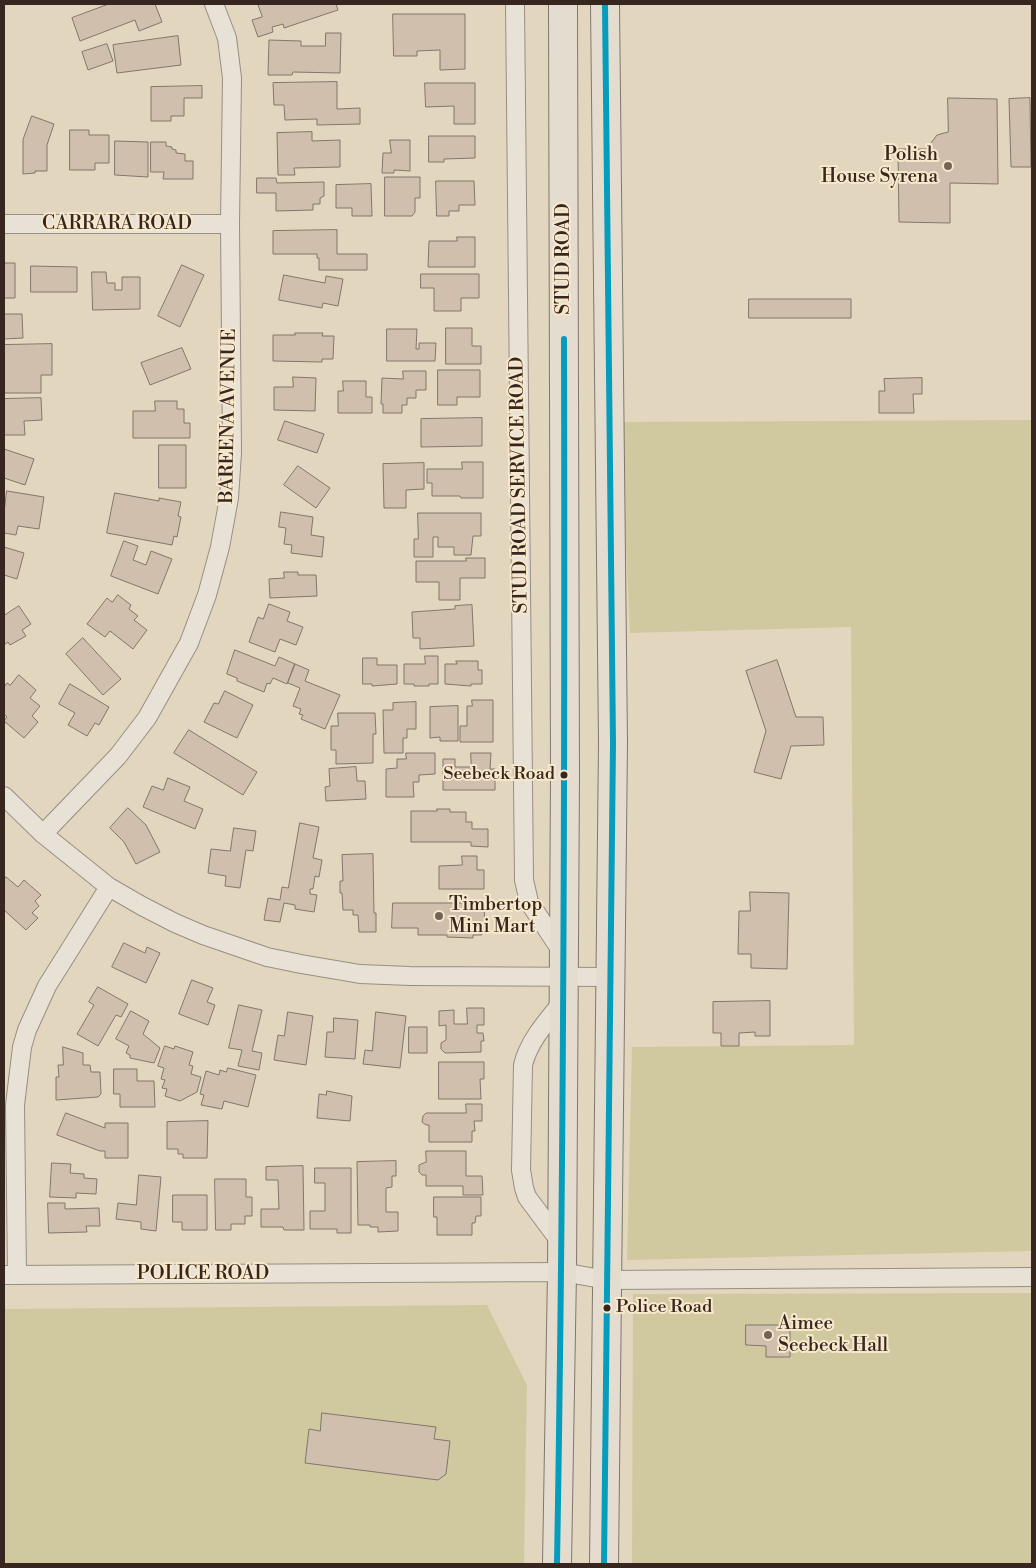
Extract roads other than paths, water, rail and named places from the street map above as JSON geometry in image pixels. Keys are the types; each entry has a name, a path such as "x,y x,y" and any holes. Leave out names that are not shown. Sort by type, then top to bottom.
{"highway":[{"name":"STUD ROAD","path":"557,1564 562,1272 564,977 564,9"},
{"path":"564,9 605,9 613,743 604,1564"}],"street":[{"name":"BAREENA AVENUE","path":"43,834 118,756 147,718 189,643 216,564 227,514 232,453 231,68 227,38 214,4"},
{"name":"STUD ROAD SERVICE ROAD","path":"515,4 524,880 528,902 564,977"},
{"name":"CARRARA ROAD","path":"4,224 230,224"},
{"path":"4,796 43,834 109,887 142,906 203,935 267,957 360,974 610,977"},
{"path":"11,1275 15,1105 22,1047 33,1015 47,986 109,887"},
{"path":"562,1244 527,1197 521,1170 523,1065 526,1054 564,977"},
{"name":"POLICE ROAD","path":"11,1275 562,1272 607,1280 1032,1277"}],"place":[{"name":"Polish House Syrena","path":"948,166"},
{"name":"Seebeck Road","path":"564,775"},
{"name":"Timbertop Mini Mart","path":"439,916"},
{"name":"Police Road","path":"607,1308"},
{"name":"Aimee Seebeck Hall","path":"768,1335"}]}
